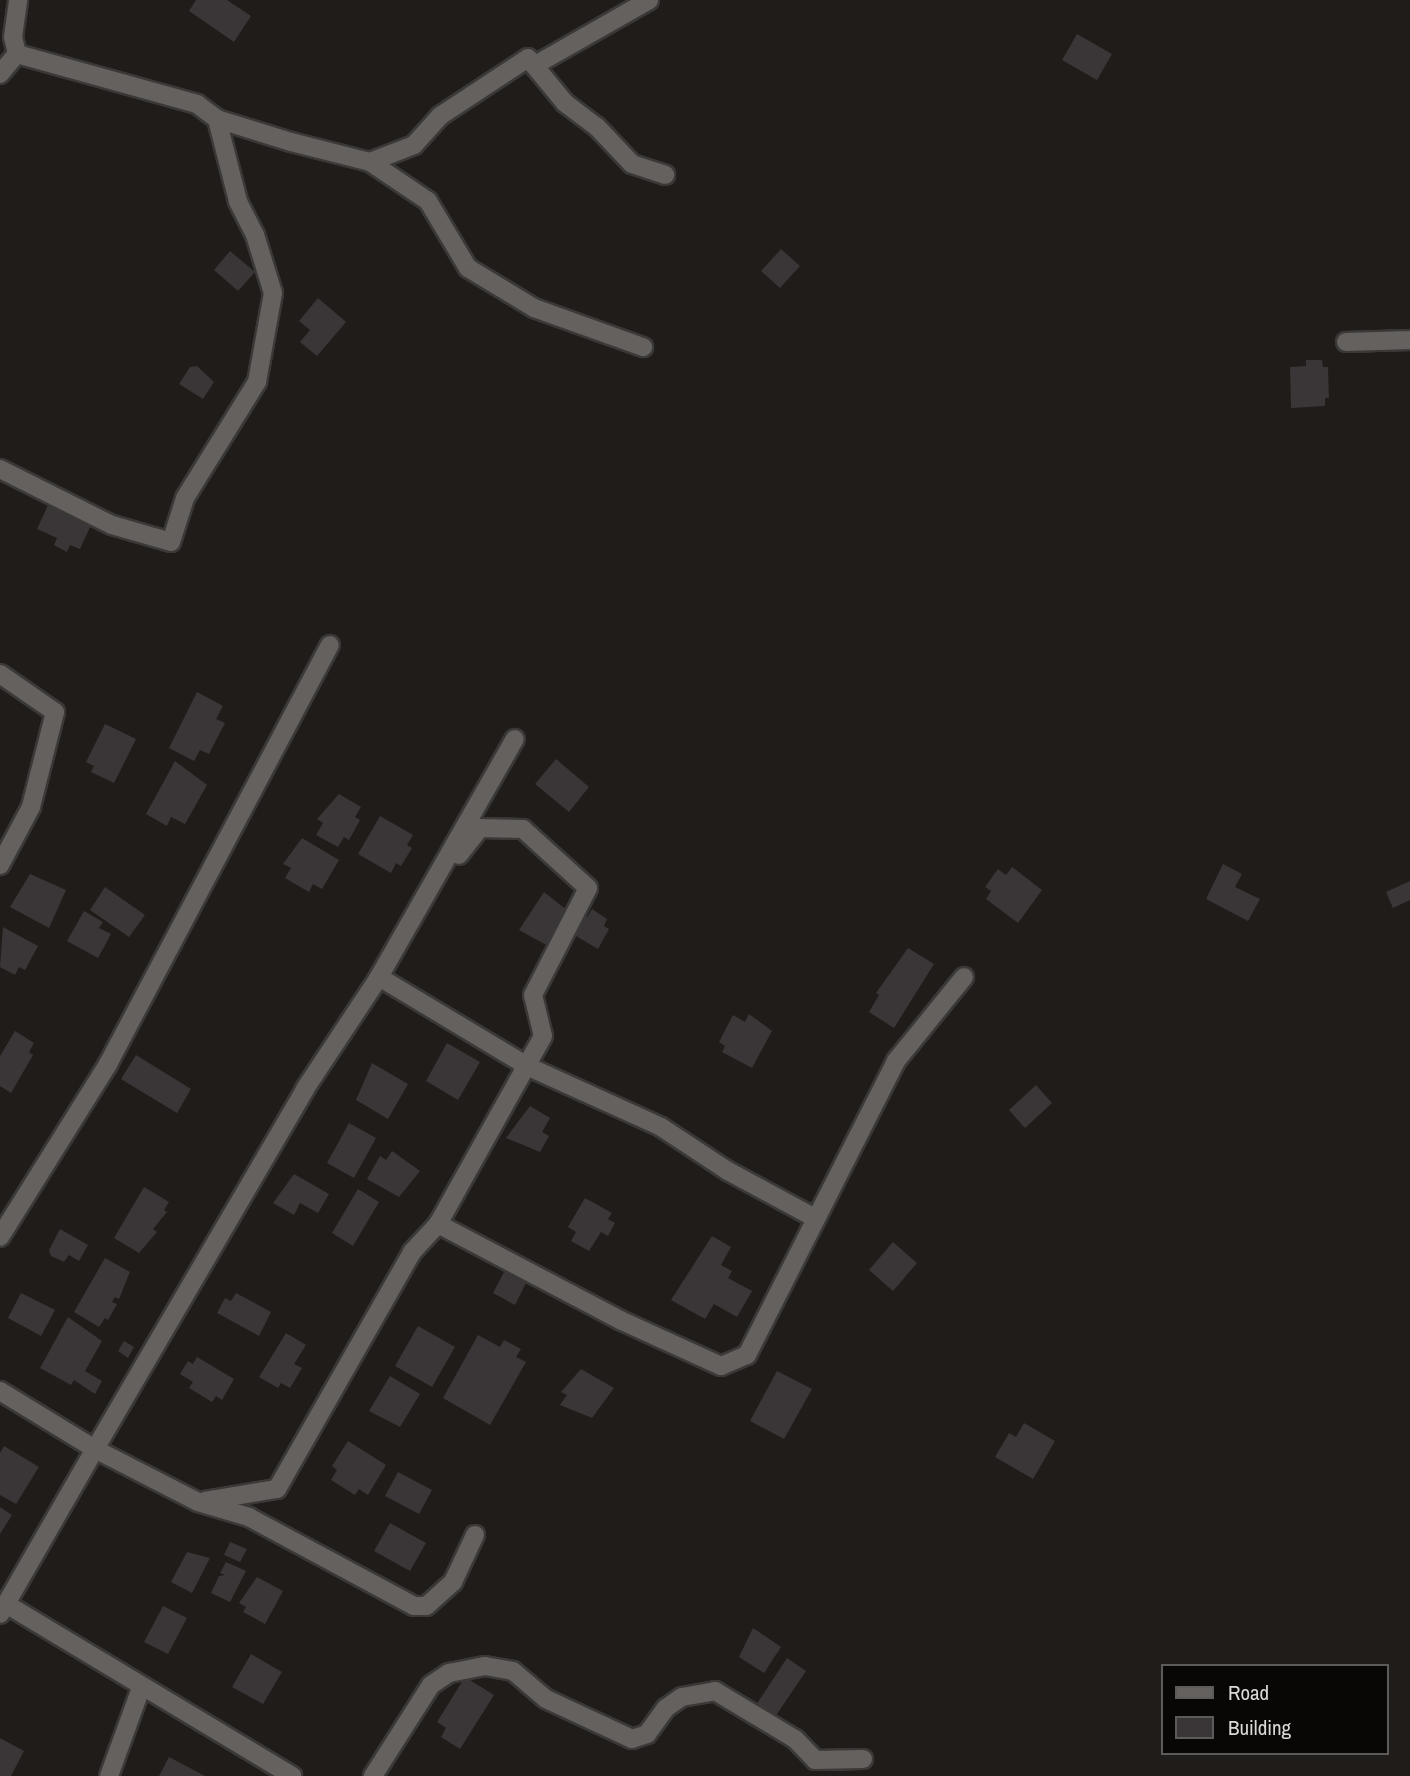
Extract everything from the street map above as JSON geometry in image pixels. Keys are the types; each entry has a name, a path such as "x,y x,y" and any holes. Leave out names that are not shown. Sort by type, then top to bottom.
{"street":[{"path":"17,54 13,37 18,0"},
{"path":"537,64 649,0"},
{"path":"0,74 17,54"},
{"path":"17,54 197,104 217,119 370,162 428,201 468,268 534,308 643,347"},
{"path":"370,162 414,145 440,116 528,58 537,64 565,103 597,127 632,164 665,176"},
{"path":"0,469 112,525 171,542 185,498 257,382 273,293 256,235 238,201 217,119"},
{"path":"1346,342 1410,340"},
{"path":"0,1237 108,1064 330,645"},
{"path":"0,674 55,712 31,807 0,865"},
{"path":"292,1776 3,1609 305,1088 379,977 515,738"},
{"path":"198,1502 277,1489 412,1252 438,1224 529,1067 542,1036 533,995 588,888 523,829 480,828 422,901"},
{"path":"438,1224 620,1320 721,1366 747,1355 792,1272 813,1217 896,1061 964,976"},
{"path":"379,977 529,1067 661,1126 728,1171 813,1217"},
{"path":"0,1391 95,1449 198,1502 249,1517 414,1606 426,1606 453,1582 475,1535"},
{"path":"373,1776 431,1685 449,1673 485,1666 513,1671 546,1699 632,1738 647,1734 666,1708 682,1697 715,1691 795,1739 815,1760 863,1759"},
{"path":"108,1776 141,1688"}],"building":[{"path":"196,0 227,0 251,16 234,42 189,11"},
{"path":"1077,34 1112,54 1097,80 1062,60"},
{"path":"781,249 800,266 780,288 761,271"},
{"path":"230,251 255,272 238,291 214,270"},
{"path":"318,298 346,322 317,356 300,342 310,330 299,321"},
{"path":"1306,360 1322,360 1323,367 1328,367 1329,398 1325,398 1325,406 1291,408 1290,367 1306,366"},
{"path":"197,366 214,382 203,399 179,384 190,367"},
{"path":"48,505 91,525 80,549 70,545 67,552 54,545 57,538 37,529"},
{"path":"197,692 223,706 216,719 225,723 209,754 200,750 194,761 169,748"},
{"path":"105,724 136,739 114,783 91,772 94,766 86,762"},
{"path":"556,759 589,787 569,812 535,784"},
{"path":"175,761 207,785 185,824 171,817 167,826 146,814"},
{"path":"339,794 361,807 355,817 360,820 349,840 344,837 338,847 316,835 323,823 317,819"},
{"path":"380,816 413,835 407,845 412,848 401,866 396,863 391,873 358,854"},
{"path":"302,838 339,860 322,889 313,884 309,892 285,878 291,868 283,864"},
{"path":"1223,864 1242,874 1235,887 1260,899 1248,921 1206,899"},
{"path":"1012,867 1042,890 1018,923 986,899 991,891 985,887 998,869 1006,875"},
{"path":"30,874 66,890 49,928 10,907"},
{"path":"1410,881 1410,900 1393,908 1386,892"},
{"path":"105,887 145,915 129,937 90,910"},
{"path":"544,892 568,911 548,946 519,930"},
{"path":"592,909 607,919 604,926 609,929 598,949 571,933 582,914 587,917"},
{"path":"84,911 103,922 99,928 111,934 98,958 67,941"},
{"path":"3,927 38,946 25,970 19,967 15,975 0,967"},
{"path":"908,948 934,964 894,1028 869,1012 879,995 876,993"},
{"path":"749,1014 772,1031 752,1068 722,1052 725,1046 719,1042 733,1015 745,1022"},
{"path":"15,1031 34,1043 29,1052 33,1055 11,1093 0,1086 0,1056"},
{"path":"447,1043 480,1062 458,1100 426,1081"},
{"path":"136,1055 191,1089 177,1113 121,1079"},
{"path":"372,1063 408,1084 388,1119 356,1100"},
{"path":"1036,1085 1052,1103 1025,1128 1009,1110"},
{"path":"530,1106 550,1118 542,1132 549,1136 540,1152 506,1138"},
{"path":"349,1123 376,1138 354,1178 327,1163"},
{"path":"392,1151 420,1171 399,1197 367,1179 380,1156 386,1160"},
{"path":"294,1174 329,1194 318,1213 300,1203 294,1215 273,1203"},
{"path":"144,1187 169,1202 164,1210 167,1212 153,1229 157,1232 139,1253 114,1238"},
{"path":"358,1189 379,1202 353,1246 332,1233"},
{"path":"585,1198 612,1213 608,1219 615,1223 608,1236 601,1232 589,1251 571,1241 576,1232 568,1227"},
{"path":"60,1229 88,1245 79,1261 69,1255 64,1262 51,1256 49,1250"},
{"path":"712,1236 731,1247 721,1265 732,1271 728,1278 752,1291 737,1317 714,1304 705,1319 671,1300"},
{"path":"893,1242 917,1263 893,1291 869,1270"},
{"path":"105,1258 130,1272 119,1299 115,1297 112,1302 117,1304 108,1320 105,1318 99,1327 74,1312"},
{"path":"504,1272 526,1283 515,1305 493,1293"},
{"path":"21,1293 55,1310 41,1336 8,1318"},
{"path":"236,1293 271,1312 259,1336 217,1313 225,1298 231,1301"},
{"path":"68,1317 102,1341 85,1371 102,1381 95,1394 74,1380 71,1385 40,1368"},
{"path":"418,1326 455,1347 432,1387 395,1366"},
{"path":"286,1333 306,1345 294,1364 302,1368 290,1388 281,1383 278,1388 259,1377"},
{"path":"478,1335 500,1347 504,1340 521,1349 516,1357 526,1362 490,1425 443,1398"},
{"path":"124,1341 134,1347 128,1358 118,1351"},
{"path":"197,1357 234,1379 222,1400 216,1396 212,1402 189,1388 193,1382 180,1374 188,1361 193,1364"},
{"path":"581,1369 614,1388 592,1418 560,1405 567,1395 561,1392"},
{"path":"777,1371 812,1389 784,1439 750,1421"},
{"path":"390,1376 420,1394 400,1427 369,1411"},
{"path":"1024,1423 1055,1441 1033,1479 995,1457 1009,1433 1016,1437"},
{"path":"348,1441 386,1465 368,1495 359,1489 355,1495 331,1480 337,1470 332,1466"},
{"path":"4,1446 39,1467 16,1504 0,1495 0,1453"},
{"path":"398,1472 432,1490 419,1514 385,1496"},
{"path":"0,1507 12,1515 0,1534"},
{"path":"390,1523 426,1543 410,1571 374,1551"},
{"path":"230,1542 247,1549 240,1562 224,1555"},
{"path":"187,1552 210,1558 192,1593 171,1582"},
{"path":"226,1562 246,1571 230,1602 211,1593 219,1576 225,1575 220,1573"},
{"path":"257,1577 283,1591 265,1624 243,1612 246,1607 239,1603"},
{"path":"163,1606 187,1618 168,1654 144,1642"},
{"path":"753,1628 781,1647 764,1673 739,1657"},
{"path":"251,1654 282,1672 263,1704 232,1687"},
{"path":"787,1658 806,1671 775,1717 756,1705"},
{"path":"465,1677 494,1695 460,1749 441,1737 446,1728 437,1722"},
{"path":"0,1738 24,1751 11,1776 0,1776"},
{"path":"169,1757 205,1776 159,1776"}]}
